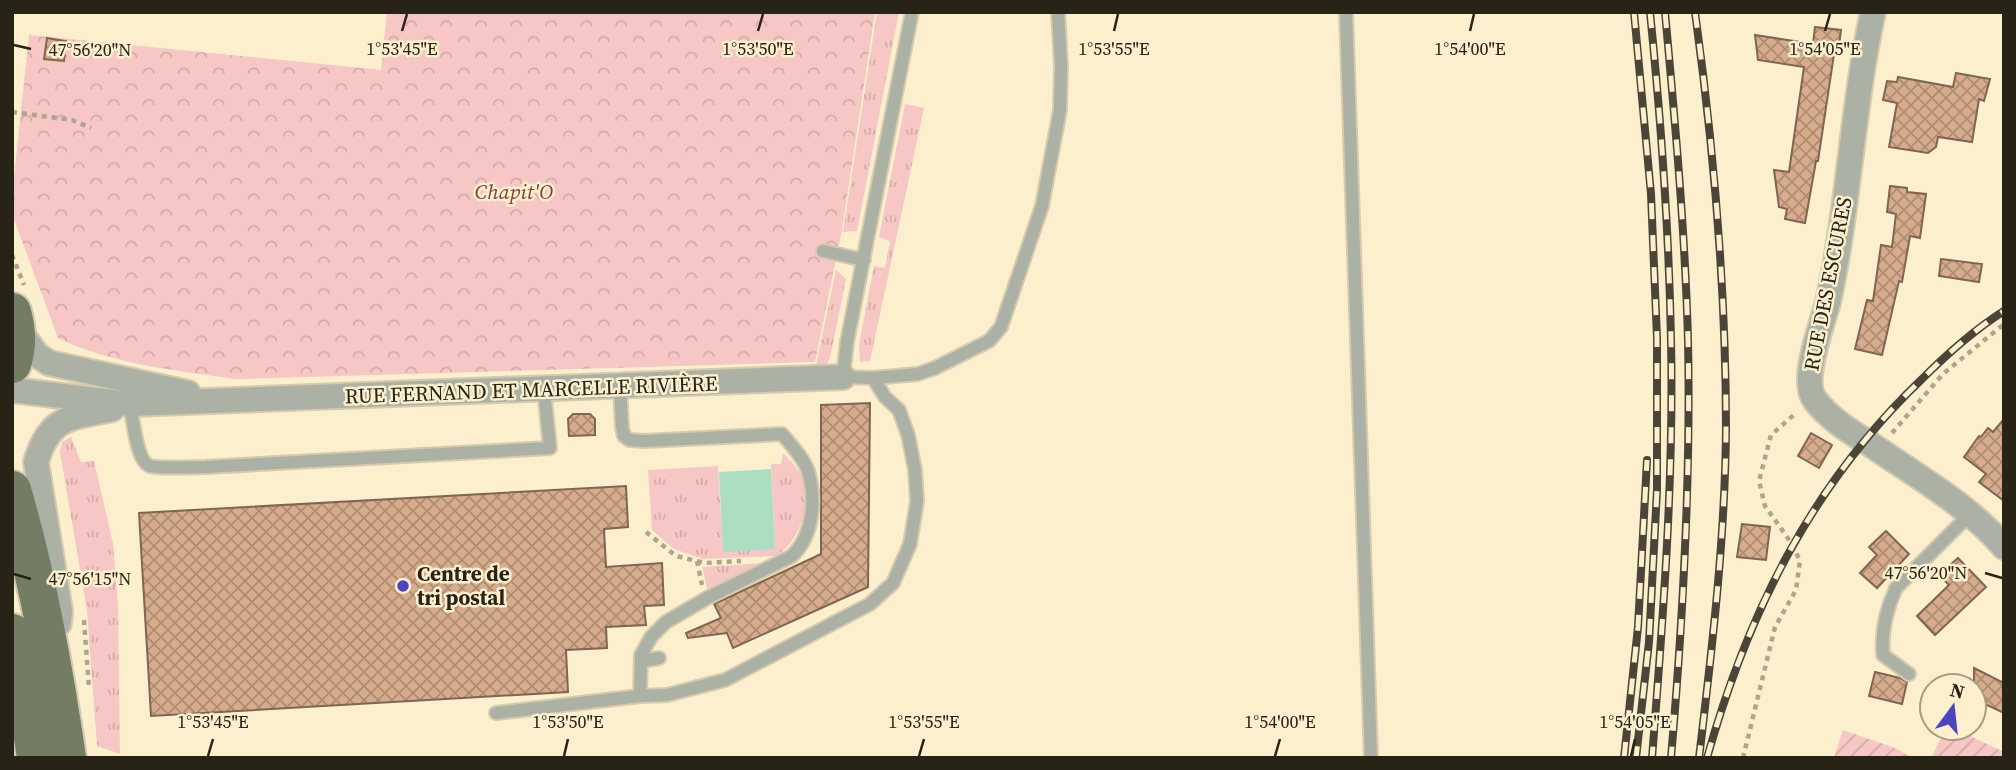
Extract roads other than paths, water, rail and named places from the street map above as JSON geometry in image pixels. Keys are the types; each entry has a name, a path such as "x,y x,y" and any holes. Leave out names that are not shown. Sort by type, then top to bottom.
{"main road":[{"path":"12,364 17,342 14,319"},
{"path":"12,490 23,527 54,671 67,758"},
{"path":"12,633 36,758"}],"street":[{"name":"RUE DES ESCURES","path":"1873,12 1865,49 1836,259 1811,364 1811,395 1831,417 1970,514 2004,547"},
{"name":"RUE FERNAND ET MARCELLE RIVIÈRE","path":"14,319 37,355 49,363 219,400"},
{"name":"RUE FERNAND ET MARCELLE RIVIÈRE","path":"12,390 130,404 843,377"},
{"path":"54,671 60,611 36,462 41,446 58,424 71,417 130,404"}],"lane":[{"path":"912,12 843,377 873,378 918,374 989,341 1001,327 1042,206 1060,110 1058,12"},
{"path":"1346,12 1371,758"},
{"path":"823,251 864,260"},
{"path":"496,713 667,695 724,680 870,604 893,583 910,544 917,501 915,470 908,435 899,410 885,397 873,378"},
{"path":"620,387 622,427 624,436 630,440 639,442 782,434 797,451 807,469 813,497 812,516 797,551 666,622 651,637 641,655 640,696"},
{"path":"130,404 143,461 151,466 206,467 550,448 544,390"},
{"path":"1909,674 1883,655 1882,635 1891,601 1896,589 1970,514"},
{"path":"642,661 659,658"}],"railway":[{"path":"1634,12 1651,194 1657,338 1657,490 1649,642 1636,758"},
{"path":"1650,12 1666,217 1671,392 1667,549 1652,758"},
{"path":"1665,12 1682,217 1689,392 1685,549 1671,758"},
{"path":"1695,12 1718,220 1726,430 1720,553 1699,758"},
{"path":"1707,758 1742,652 1789,553 1816,507 1883,419 1951,352 2004,311"},
{"path":"1624,758 1638,627 1647,460"}],"place":[{"name":"Centre de tri postal","path":"403,586"}],"park label":[{"name":"Chapit'O","path":"514,192"}]}
